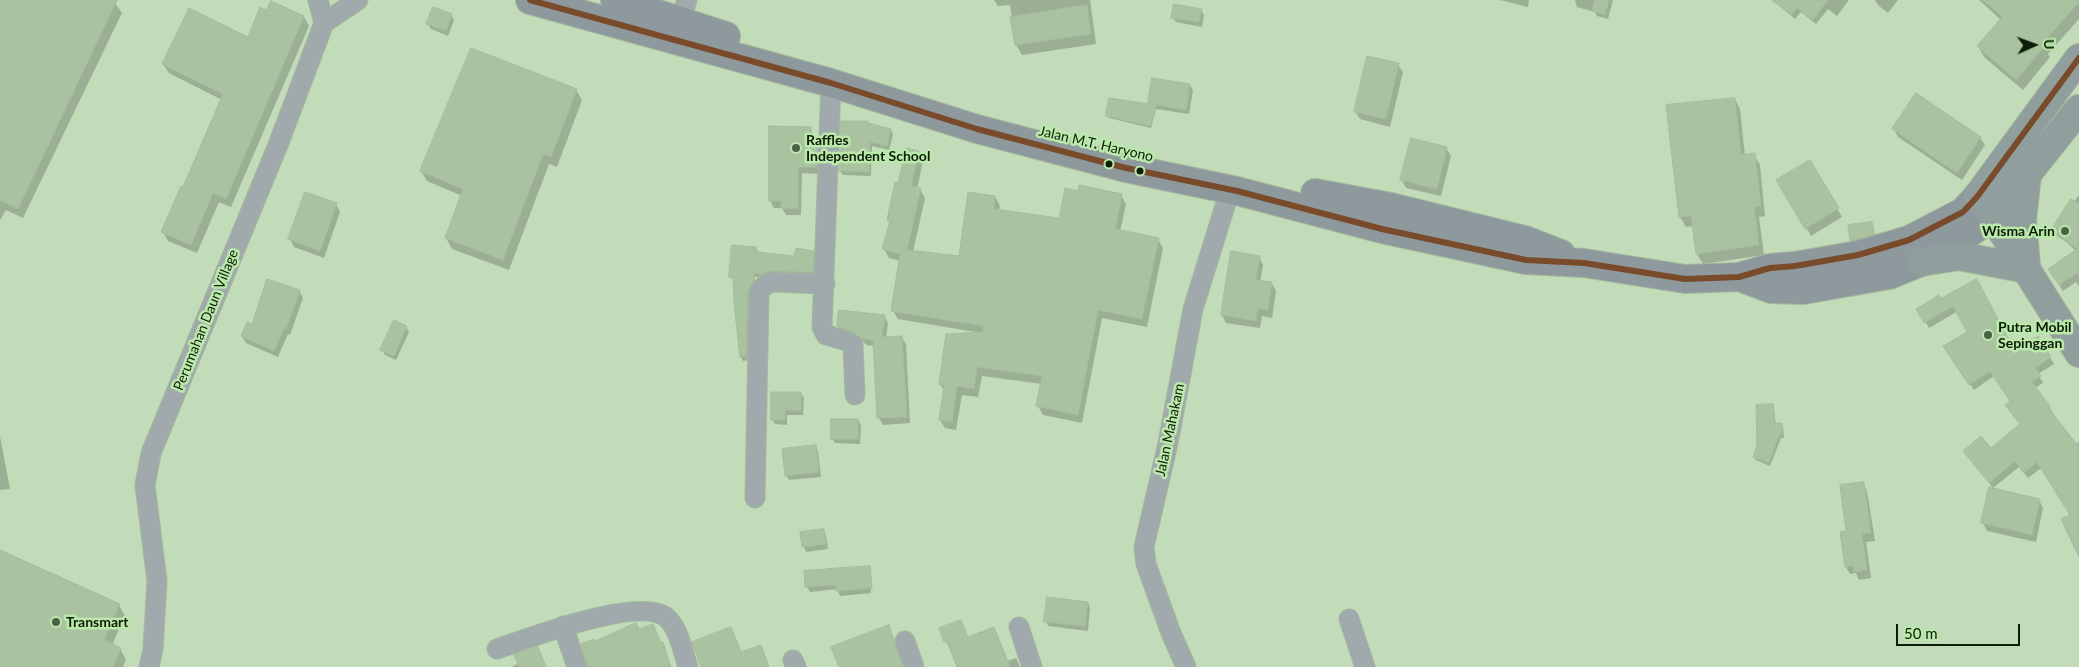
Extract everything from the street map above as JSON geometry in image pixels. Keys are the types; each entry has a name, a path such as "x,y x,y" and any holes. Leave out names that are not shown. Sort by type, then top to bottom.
{"highway":[{"name":"Jalan M.T. Haryono","path":"1985,208 2079,58"},
{"name":"Jalan M.T. Haryono","path":"1985,208 2027,175 2079,109"},
{"path":"2027,175 2022,220 2027,269"},
{"path":"1985,208 2027,269 2079,353"},
{"path":"1921,262 1958,256 2027,269"}],"main road":[{"name":"Jalan M.T. Haryono","path":"530,0 831,83 977,129 1126,168 1247,188"},
{"name":"Jalan M.T. Haryono","path":"615,0 683,10 946,107 1247,188 1382,229 1526,260 1584,263 1685,279 1739,277 1770,268 1795,266 1858,255 1909,240 1963,212 1985,208"},
{"name":"Jalan M.T. Haryono","path":"1739,277 1771,289 1803,290 1889,275 1921,262 1945,249 1985,208"}],"street":[{"path":"318,0 324,23 358,0"},
{"name":"Perumahan Daun Village","path":"149,667 153,649 157,581 145,485 151,453 278,145 324,23"},
{"path":"831,83 822,327 826,334 853,345 855,395"},
{"name":"Jalan Mahakam","path":"1186,667 1171,633 1146,564 1144,547 1168,443 1193,309 1247,188"},
{"path":"755,498 759,292 765,284 772,282 825,284"},
{"path":"497,649 563,626 621,612 658,612 666,617 672,625 688,667"},
{"path":"1349,619 1365,667"},
{"path":"563,626 576,667"},
{"path":"1019,626 1032,667"},
{"path":"905,641 914,667"}],"building":[{"path":"0,0 117,0 18,209 0,200"},
{"path":"1595,0 1609,0 1605,15 1592,11"},
{"path":"1772,0 1828,0 1813,20 1797,8 1792,15"},
{"path":"1983,0 2079,0 2079,2 2042,44 2045,46 2016,80 1977,46 2002,17"},
{"path":"271,1 304,16 226,199 213,193 191,245 161,232 181,186 183,187 223,94 162,64 189,8 248,37 260,7 266,10"},
{"path":"1174,4 1202,9 1199,22 1171,18"},
{"path":"1087,5 1091,34 1015,45 1010,17"},
{"path":"433,7 452,14 446,31 426,24"},
{"path":"471,48 577,89 551,157 543,154 503,260 445,238 463,189 420,171"},
{"path":"1367,56 1399,63 1386,119 1354,112"},
{"path":"1152,78 1190,84 1186,110 1148,103"},
{"path":"1916,93 1981,137 1957,173 1892,129"},
{"path":"1109,98 1156,105 1151,126 1106,116"},
{"path":"1735,98 1741,155 1755,153 1761,206 1754,207 1759,245 1696,254 1691,216 1679,217 1666,105"},
{"path":"841,121 868,121 868,123 891,129 887,146 870,142 869,172 839,171"},
{"name":"Raffles Independent School","path":"769,126 811,127 811,139 818,140 817,167 798,167 798,209 781,208 781,201 769,201"},
{"path":"1411,138 1447,147 1437,189 1400,180"},
{"path":"906,148 919,151 911,186 921,188 907,250 959,256 968,192 995,196 994,209 1059,218 1065,188 1078,191 1079,185 1122,194 1115,229 1159,238 1142,319 1098,310 1078,415 1036,406 1042,376 977,367 974,389 957,386 952,422 939,420 944,385 939,384 946,334 983,332 983,326 891,311 900,254 882,249 890,221 887,220 895,182 898,183"},
{"path":"1810,160 1839,208 1805,229 1776,180"},
{"path":"305,192 337,203 320,251 288,239"},
{"path":"2071,199 2079,204 2079,272 2059,285 2048,269 2077,249 2051,230"},
{"path":"1872,222 1874,234 1850,241 1848,225"},
{"path":"732,245 756,247 756,252 794,256 796,248 814,251 813,272 772,271 762,274 754,273 754,281 748,292 746,356 740,357 733,278 729,277"},
{"path":"1231,251 1260,256 1256,280 1272,282 1268,310 1258,309 1256,321 1221,315"},
{"path":"267,279 300,290 286,329 284,328 274,351 241,336 247,322 252,324"},
{"path":"1977,279 2015,352 2038,336 2051,357 2035,368 2041,376 2032,382 2050,406 2048,408 2079,447 2079,557 2061,519 2070,515 2037,462 2024,473 2015,461 1989,483 1963,451 1981,436 1991,448 2020,424 2005,405 2010,401 1990,371 1969,385 1943,346 1967,332 1953,306 1924,323 1916,309 1939,295 1941,298"},
{"path":"839,310 885,315 882,337 902,336 907,417 877,418 873,340 862,339 853,332 837,326"},
{"path":"394,320 407,326 394,356 380,350"},
{"path":"771,392 801,392 801,411 785,410 785,420 771,420"},
{"path":"1773,404 1775,423 1782,423 1782,435 1779,435 1769,463 1753,457 1757,445 1756,405"},
{"path":"831,419 858,419 858,439 831,439"},
{"path":"816,445 819,472 785,476 782,449"},
{"path":"1864,482 1871,533 1862,534 1867,570 1854,572 1853,566 1845,567 1840,532 1846,531 1840,485"},
{"path":"1989,487 2040,499 2032,535 1981,523"},
{"path":"824,529 826,544 802,547 800,532"},
{"name":"Transmart","path":"0,550 120,604 104,640 121,648 113,667 0,667"},
{"path":"870,566 872,588 836,591 836,585 805,587 804,571"},
{"path":"1047,597 1088,602 1085,626 1044,622"},
{"path":"961,620 968,637 994,627 1010,667 957,667 947,641 944,642 939,628"},
{"path":"636,623 639,629 653,624 661,643 663,642 671,667 588,667 581,644 594,639 595,641"},
{"path":"889,625 902,667 839,667 831,647"},
{"path":"731,627 741,652 761,645 769,667 701,667 692,642"},
{"path":"538,647 546,667 519,667 514,655"}],"transit line":[{"path":"530,0 831,83 977,129 1126,168 1237,191 1382,229 1526,260 1584,263 1685,279 1739,277 1770,268 1795,266 1858,255 1909,240 1963,212 1977,197 2079,58"}],"place":[{"name":"Raffles Independent School","path":"796,148"},
{"name":"Wisma Arin","path":"2065,231"},
{"name":"Putra Mobil Sepinggan","path":"1988,335"},
{"name":"Transmart","path":"56,622"}]}
